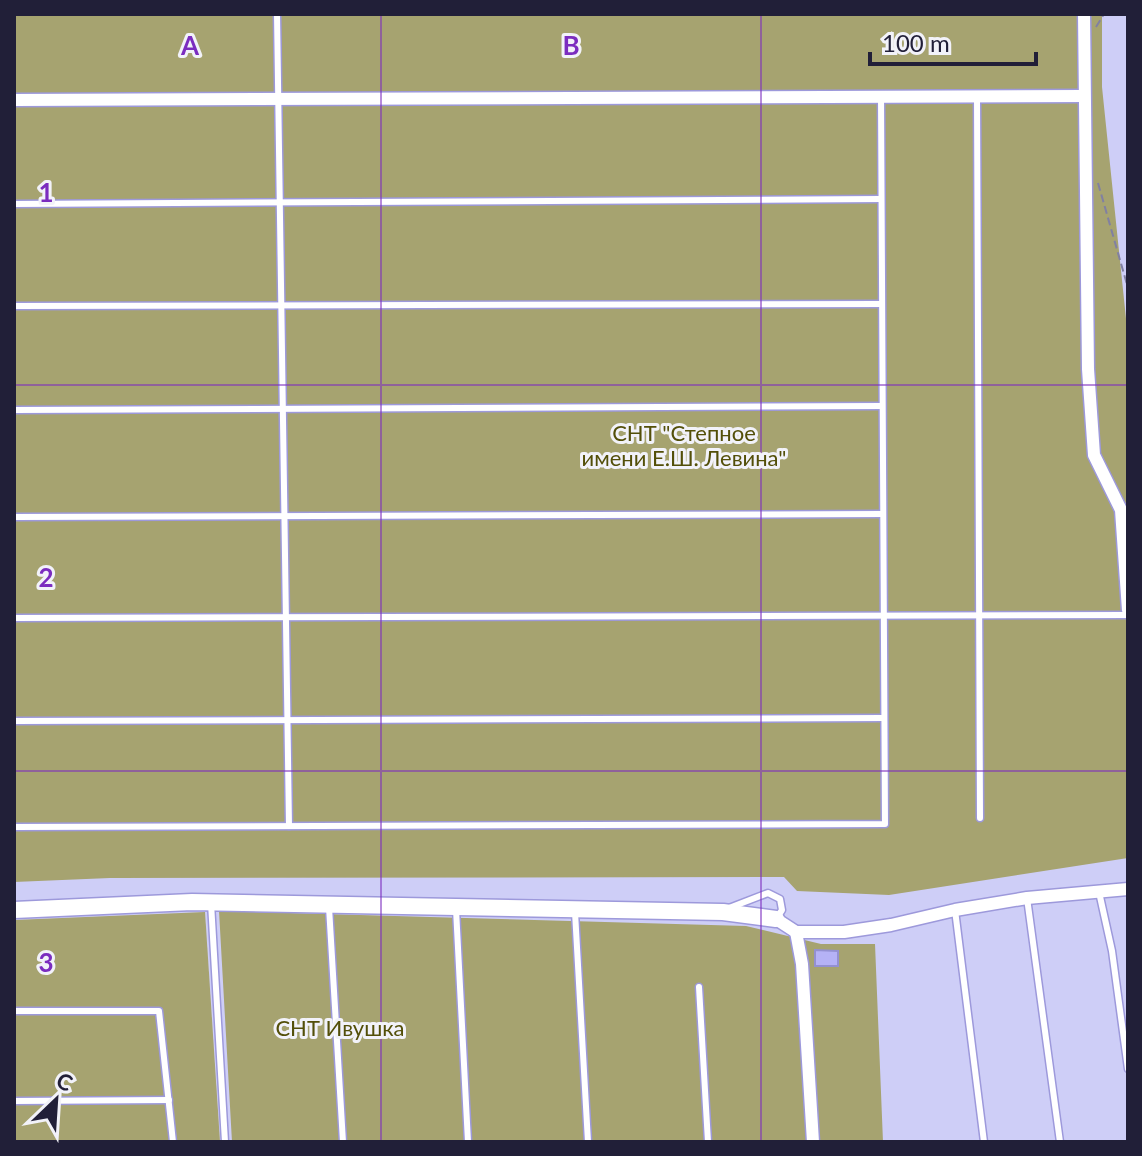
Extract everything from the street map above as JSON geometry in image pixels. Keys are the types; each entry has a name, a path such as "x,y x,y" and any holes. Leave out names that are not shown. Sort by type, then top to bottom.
{"street":[{"path":"1084,14 1088,369 1094,455 1121,510 1128,612"},
{"path":"14,100 1083,96"},
{"path":"14,910 211,903 723,912 776,919 796,932 844,932 1027,898 1128,889"},
{"path":"796,932 802,964 813,1142"}],"lane":[{"path":"277,14 289,826"},
{"path":"14,827 885,824 881,97"},
{"path":"977,97 980,818"},
{"path":"14,204 881,199"},
{"path":"14,306 881,304"},
{"path":"14,410 882,406"},
{"path":"14,517 882,514"},
{"path":"14,618 883,618 1128,612"},
{"path":"14,721 883,718"},
{"path":"1099,892 1112,951 1128,1069"},
{"path":"723,912 752,897 768,893 780,899 782,910 776,919"},
{"path":"1027,898 1060,1142"},
{"path":"211,903 225,1142"},
{"path":"329,904 343,1142"},
{"path":"456,906 468,1142"},
{"path":"575,909 588,1142"},
{"path":"955,910 984,1142"},
{"path":"699,987 708,1142"},
{"path":"14,1011 159,1011 173,1142"},
{"path":"14,1101 169,1100"}],"path":[{"path":"1096,27 1104,14"},
{"path":"1098,183 1128,288"}],"green space":[{"name":"СНТ \"Степное имени Е.Ш. Левина\"","path":"14,14 1102,14 1102,87 1128,338 1128,858 889,895 797,891 784,877 110,878 14,882"},
{"name":"СНТ Ивушка","path":"219,911 746,926 821,944 875,944 883,1142 232,1142"},
{"path":"205,912 220,1142 14,1142 14,920"}],"building":[{"path":"815,950 838,951 838,966 815,966"}]}
